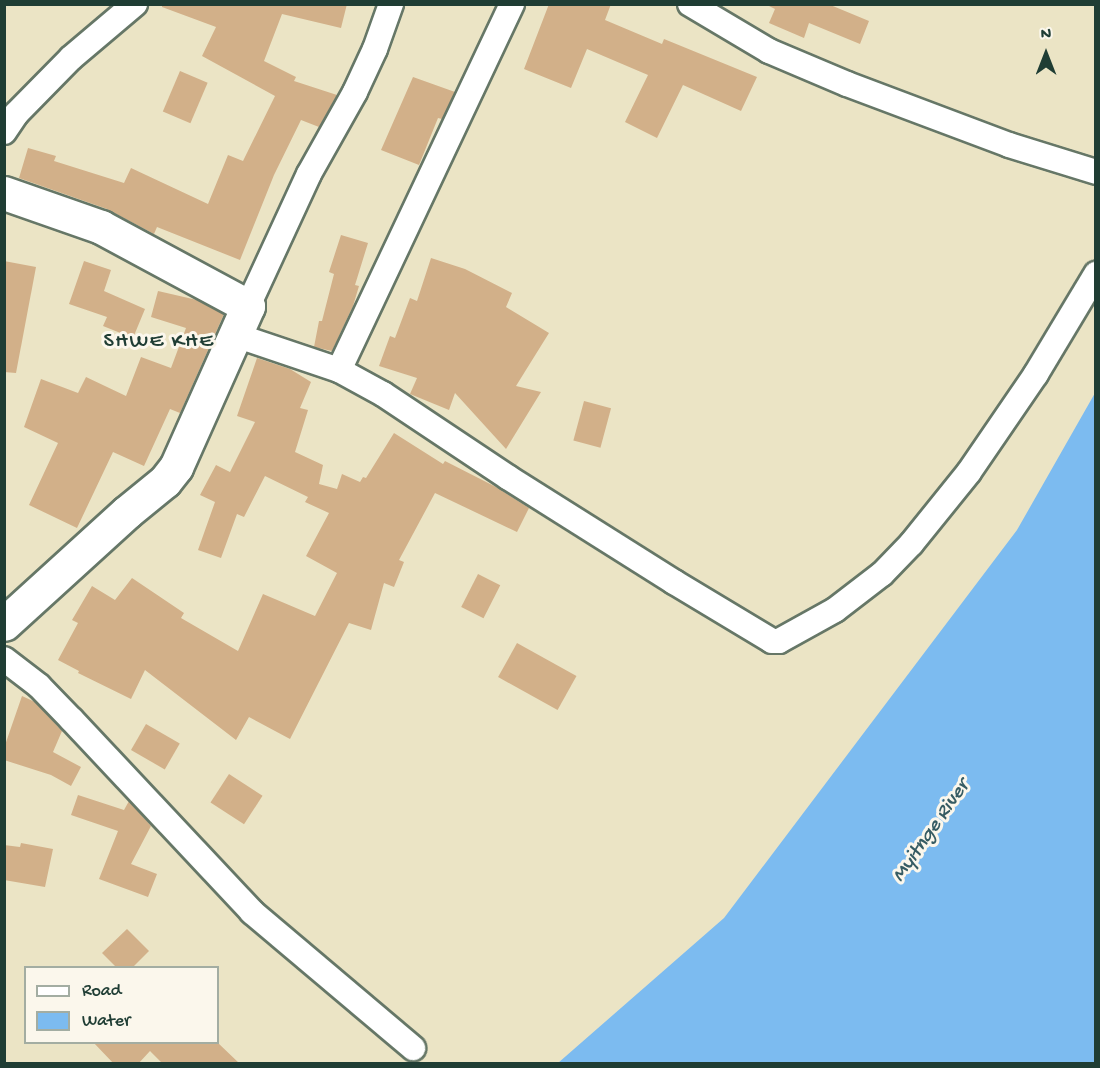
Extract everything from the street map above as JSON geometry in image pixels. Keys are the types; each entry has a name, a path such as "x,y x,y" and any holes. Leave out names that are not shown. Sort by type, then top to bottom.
{"street":[{"path":"4,132 16,114 71,58 135,4"},
{"path":"4,624 127,512 165,481 176,467 309,174 355,92 375,49 391,4"},
{"path":"339,370 512,4"},
{"path":"690,4 769,51 847,84 1009,145 1095,172"},
{"path":"4,193 101,227 241,320 383,394 509,478 772,641 779,641 835,610 882,573 911,544 969,472 1036,375 1095,274"},
{"path":"4,659 39,686 252,912 413,1048"}],"water":[{"name":"Myitnge River","path":"1095,393 1095,1063 558,1063 724,918 1017,530"}],"building":[{"path":"162,4 347,4 341,28 282,14 264,61 296,77 294,81 337,95 319,127 301,120 274,175 240,260 157,227 154,234 107,209 19,178 28,148 56,156 54,161 124,183 131,168 208,204 228,155 243,161 275,96 202,56 216,27 162,7"},
{"path":"549,4 611,4 605,20 662,44 664,39 757,77 741,111 683,85 657,138 625,122 648,75 587,49 571,88 524,69"},
{"path":"765,4 828,4 869,21 860,44 809,23 804,38 769,23 775,9"},
{"path":"180,71 208,83 190,123 163,112"},
{"path":"413,77 455,92 442,119 438,118 419,165 381,150"},
{"path":"341,235 368,243 355,285 359,286 353,306 332,351 314,347 319,321 322,321 334,274 329,272"},
{"path":"431,258 465,269 512,293 506,307 549,333 516,386 541,392 506,449 455,393 449,410 410,394 417,378 379,366 390,336 395,338 410,298 417,301"},
{"path":"4,261 36,267 16,373 4,372"},
{"path":"84,261 111,270 104,291 145,309 133,338 103,326 107,317 69,304"},
{"path":"158,291 197,300 224,314 180,413 170,409 144,466 113,452 77,528 29,505 58,443 24,427 41,379 78,393 86,377 126,396 141,357 171,368 186,328 151,317"},
{"path":"257,358 290,369 311,382 300,408 308,410 295,452 323,465 319,484 337,489 342,474 360,482 363,477 366,478 394,433 443,464 445,461 496,487 529,508 517,532 435,493 399,560 404,562 394,587 384,583 371,630 349,623 290,739 249,717 236,740 145,670 131,699 78,673 79,671 58,660 78,623 72,620 92,586 115,600 132,578 184,613 181,618 238,651 263,594 315,616 337,573 306,556 329,513 305,502 308,497 265,476 244,517 237,514 221,558 198,550 215,502 200,495 216,465 230,472 255,422 237,416"},
{"path":"584,401 611,408 600,448 573,441"},
{"path":"478,574 500,585 483,618 461,607"},
{"path":"517,643 576,676 558,710 498,677"},
{"path":"22,696 35,702 62,731 53,752 81,767 71,786 51,775 4,760 4,748"},
{"path":"146,724 180,744 165,769 131,750"},
{"path":"229,774 263,796 244,824 210,803"},
{"path":"78,795 124,810 129,801 151,826 131,864 157,874 148,897 99,879 118,831 71,815"},
{"path":"21,843 53,849 45,887 4,880 4,845 20,847"},
{"path":"127,929 149,951 134,966 115,966 102,953"},
{"path":"95,1044 219,1044 240,1064 163,1064 150,1051 138,1064 114,1064"}],"district":[{"name":"SHWE KHE","path":"159,343"}]}
